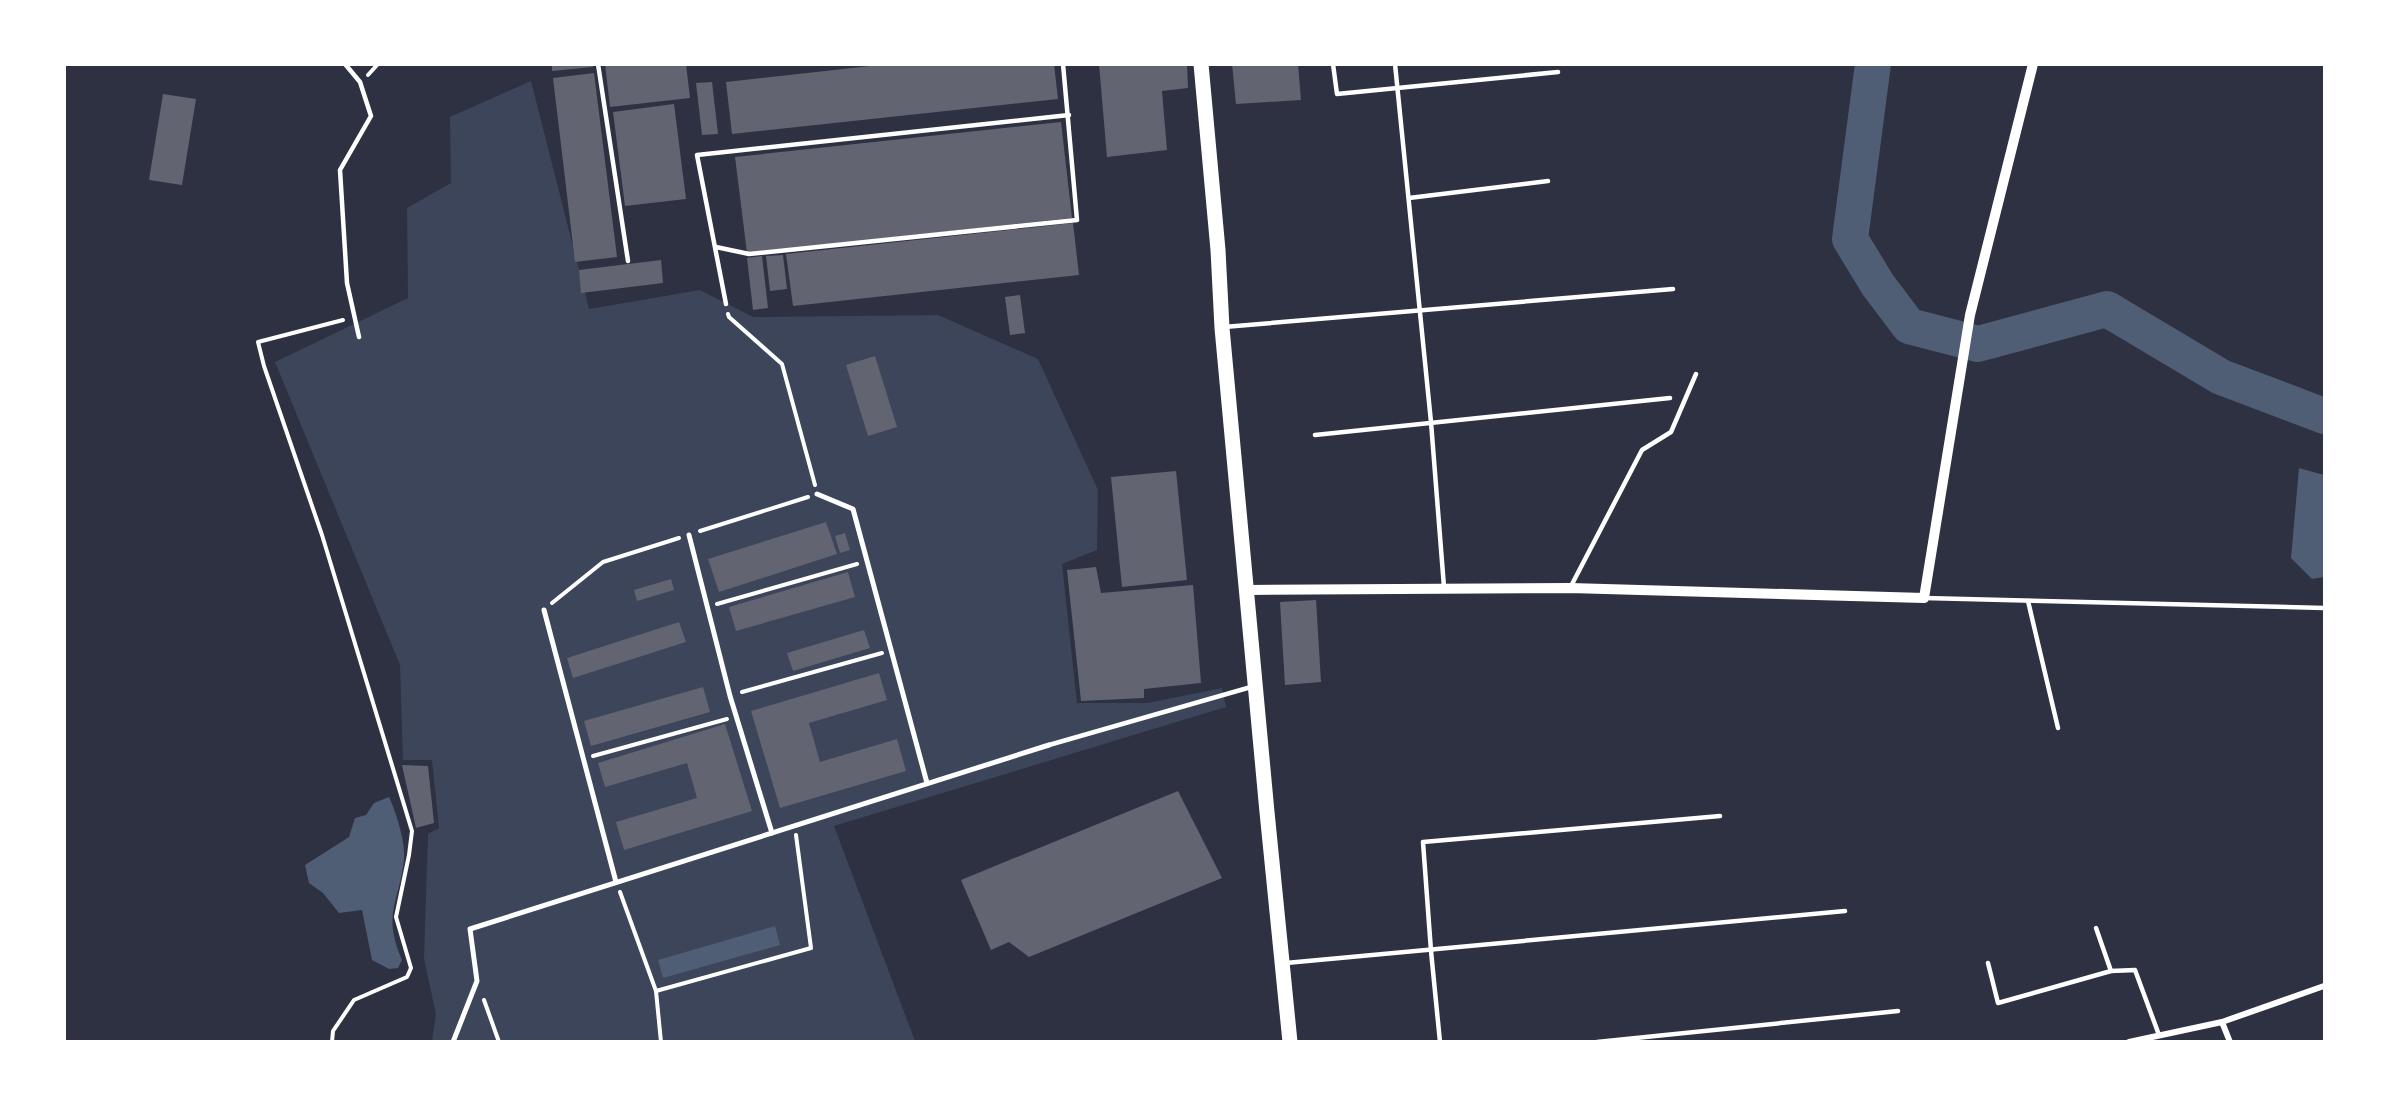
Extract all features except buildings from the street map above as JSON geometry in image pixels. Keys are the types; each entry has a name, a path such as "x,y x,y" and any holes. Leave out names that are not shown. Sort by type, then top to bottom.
{"main road":[{"path":"1201,64 1218,250 1222,328 1290,1041"}],"street":[{"path":"1248,590 1570,588 1924,598 1970,315 2033,64"},
{"path":"817,494 853,509 927,783"},
{"path":"689,535 730,696 772,833"},
{"path":"544,610 616,882"},
{"path":"453,1041 477,981 470,929 1049,745"},
{"path":"2129,1041 2222,1022 2325,986"},
{"path":"2222,1022 2230,1041"}],"lane":[{"path":"345,64 360,82 371,116 340,170 347,283 359,337"},
{"path":"598,64 628,261"},
{"path":"716,248 749,254 1077,220 1063,64"},
{"path":"1333,64 1337,94 1558,72"},
{"path":"1395,64 1431,422 1444,587"},
{"path":"726,304 697,155 1069,115"},
{"path":"1409,198 1548,182"},
{"path":"1222,328 1673,289"},
{"path":"1570,588 1641,450 1671,432 1696,374"},
{"path":"1315,435 1671,398"},
{"path":"1924,598 2325,608"},
{"path":"2028,601 2058,728"},
{"path":"1049,745 1256,686"},
{"path":"1440,1041 1423,842 1720,816"},
{"path":"1283,963 1845,911"},
{"path":"2096,928 2111,971"},
{"path":"1988,963 1998,1003 2111,971 2135,970 2159,1035"},
{"path":"1597,1041 1898,1011"},
{"path":"1664,1035 1665,1041"}],"path":[{"path":"544,610 603,562 817,494 782,364 729,317 726,304"},
{"path":"332,1041 333,1031 354,1000 410,974 411,968 396,917 409,855 411,831 322,535 264,366 258,342 354,317"},
{"path":"708,606 867,562"},
{"path":"730,696 891,651"},
{"path":"582,759 736,716"},
{"path":"656,991 811,948 795,826"},
{"path":"616,882 656,991 661,1041"},
{"path":"477,981 499,1041"}],"shaded area":[{"path":"531,81 589,309 700,290 753,317 938,315 1038,359 1098,490 1097,550 1062,564 1077,703 1147,703 1222,688 1226,707 834,826 915,1041 432,1041 436,1014 424,959 428,834 439,828 432,760 403,760 400,665 275,362 408,298 407,208 451,183 450,117"},
{"path":"2299,468 2324,475 2324,577 2312,579 2291,558"},
{"path":"389,797 400,828 404,860 393,919 393,931 402,960 398,968 389,969 372,960 362,910 339,913 323,893 309,883 305,865 349,837 355,818 366,815 374,803"},
{"path":"775,926 780,945 663,978 658,960"}],"waterway":[{"path":"1873,64 1850,239 1878,285 1909,326 1978,344 2107,309 2221,377 2324,416"}]}
